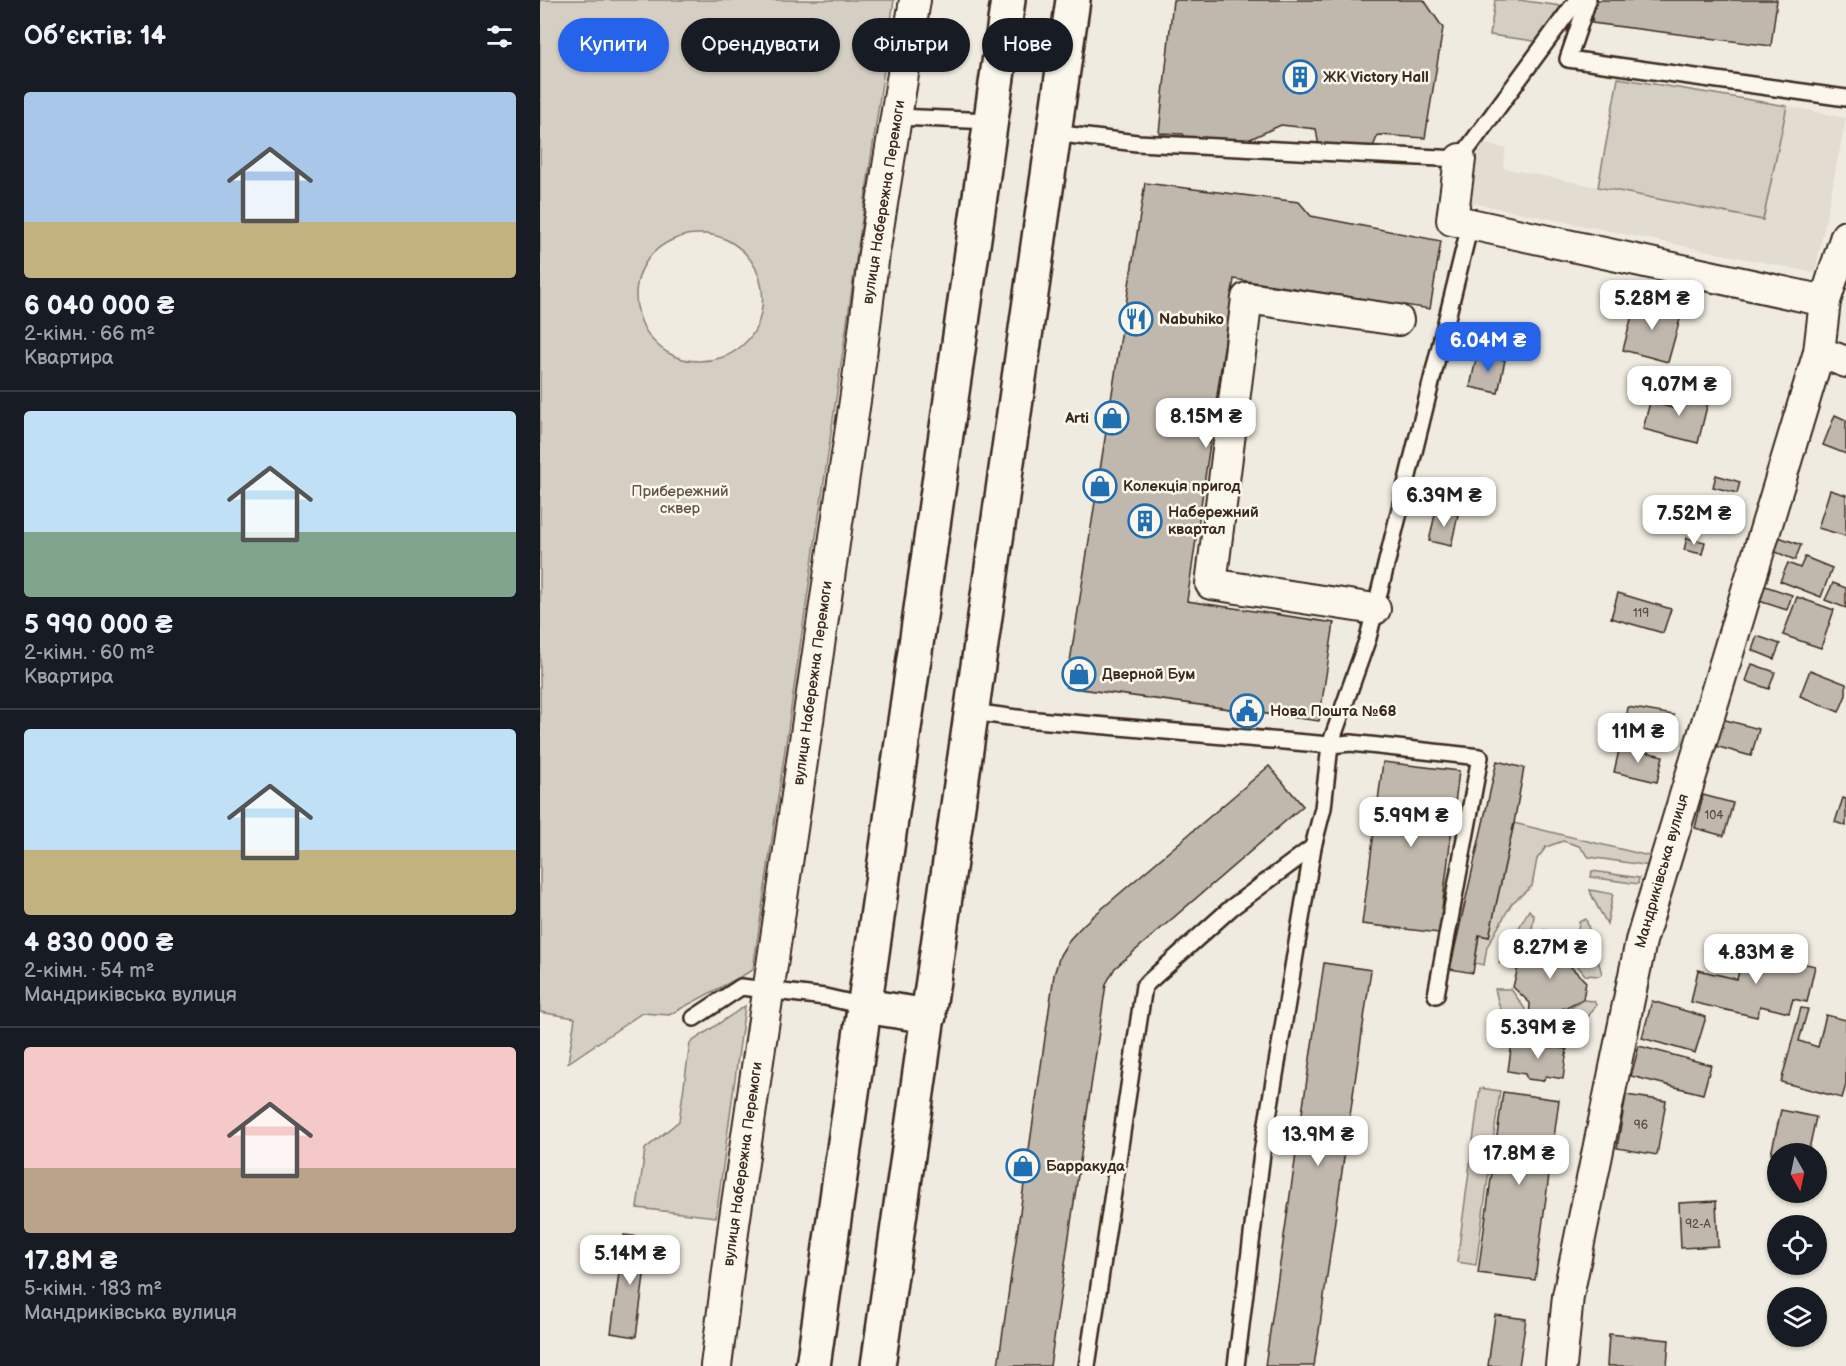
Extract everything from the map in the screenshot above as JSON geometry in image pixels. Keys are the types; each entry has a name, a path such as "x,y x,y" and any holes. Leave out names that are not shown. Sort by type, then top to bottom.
{"main road":[{"path":"813,1366 1008,0"},
{"path":"878,1366 1072,0"},
{"path":"864,1006 929,1016"}],"street":[{"name":"вулиця Набережна Перемоги","path":"716,1366 734,1224 857,387 874,254 915,0"},
{"path":"1460,159 1452,220 1825,301"},
{"name":"Мандриківська вулиця","path":"1561,1366 1568,1296 1641,941 1832,357 1825,301 1846,236"},
{"path":"1375,609 1211,584 1247,298 1398,320"}],"lane":[{"path":"1053,133 1137,143 1460,159 1576,0"},
{"path":"1568,59 1576,0"},
{"path":"1568,59 1588,0"},
{"path":"1568,59 1846,98"},
{"path":"897,117 991,121"},
{"path":"1236,1366 1262,1153 1313,847 1323,808 1330,745 1368,638 1470,225"},
{"path":"972,712 1024,719 1330,745 1351,743 1480,757 1436,994"},
{"path":"1087,1366 1144,986 1231,908 1313,847"},
{"path":"694,1018 741,987 825,997 864,1006"}],"shaded area":[{"path":"1787,106 1846,118 1815,273 1468,202 1480,143 1506,148 1503,168 1763,220"}],"green space":[{"name":"Прибережний сквер","path":"540,0 894,0 891,18 852,18 852,72 884,72 753,970 669,1015 642,1013 568,1063 575,1018 540,1012","holes":["686,235 717,236 738,247 754,266 762,289 761,314 754,331 737,350 720,358 691,360 667,352 649,336 639,315 636,291 642,268 658,249"]},
{"path":"1495,0 1518,0 1561,6 1556,44 1490,35"},
{"path":"1618,78 1787,106 1763,220 1598,187"},
{"path":"1514,823 1653,857 1650,866 1589,857 1579,846 1563,841 1546,847 1537,859 1532,886 1512,903 1487,947 1484,965 1475,963 1479,935 1489,936"},
{"path":"1592,871 1639,878 1638,884 1591,877"},
{"path":"1590,890 1613,894 1607,924 1595,902"},
{"path":"1529,910 1534,916 1528,955 1515,966 1499,963"},
{"path":"1586,919 1602,974 1599,976 1585,975 1574,961 1579,922"},
{"path":"1495,989 1511,989 1525,1009 1524,1022 1506,1019"},
{"path":"1583,1000 1594,1001 1596,1005 1580,1029 1561,1027 1563,1013"},
{"path":"745,1006 716,1217 637,1208 645,1149 679,1121 690,1043"},
{"path":"1480,1088 1500,1091 1476,1265 1457,1262"}],"building":[{"name":"ЖК Victory Hall","path":"1173,0 1424,0 1443,28 1425,138 1378,135 1371,151 1319,147 1316,129 1281,125 1237,145 1189,142 1183,134 1159,133"},
{"path":"1594,0 1777,0 1771,46 1592,23"},
{"name":"Набережний квартал","path":"1145,183 1299,202 1311,216 1441,241 1430,309 1234,279 1187,601 1334,623 1319,721 1066,687"},
{"path":"1636,300 1682,312 1668,362 1623,350"},
{"path":"1477,354 1505,360 1498,393 1470,387"},
{"path":"1678,390 1709,398 1698,443 1643,429 1650,402 1673,408"},
{"path":"1835,415 1846,420 1846,454 1823,445"},
{"path":"1716,475 1740,482 1737,493 1713,487"},
{"path":"1830,490 1846,495 1846,536 1818,528"},
{"path":"1436,510 1458,515 1451,546 1429,541"},
{"path":"1776,536 1801,545 1795,560 1771,550"},
{"path":"1687,538 1705,542 1702,554 1684,550"},
{"path":"1805,557 1832,568 1821,597 1780,581 1788,563 1800,568"},
{"path":"1833,583 1846,588 1846,608 1825,600"},
{"path":"1762,585 1792,595 1787,610 1756,600"},
{"path":"1618,593 1671,609 1663,633 1611,618"},
{"path":"1797,597 1834,610 1821,648 1783,635"},
{"path":"1757,636 1780,644 1774,659 1752,650"},
{"path":"1752,664 1775,672 1769,689 1746,681"},
{"path":"1810,670 1846,684 1846,695 1839,712 1800,696"},
{"path":"1628,707 1674,715 1670,740 1624,733"},
{"path":"1722,719 1759,729 1751,756 1715,746"},
{"path":"1620,746 1663,756 1657,782 1614,772"},
{"path":"1497,761 1524,768 1489,937 1479,935 1473,973 1450,969"},
{"path":"1383,762 1459,771 1439,933 1362,924"},
{"path":"1269,766 1303,806 1115,968 1106,984 1050,1366 998,1366 1054,975 1060,955 1070,939 1084,924"},
{"path":"1703,795 1733,803 1724,836 1695,828"},
{"path":"1843,798 1846,799 1846,826 1835,822"},
{"path":"1544,930 1573,936 1570,966 1586,982 1583,999 1562,1009 1555,1028 1529,1023 1530,1003 1513,987 1518,967 1537,959"},
{"path":"1744,950 1815,966 1807,1002 1793,999 1789,1013 1760,1006 1757,1017 1691,1002 1698,970 1737,979"},
{"path":"1324,963 1371,970 1314,1366 1265,1366"},
{"path":"1652,1001 1706,1017 1695,1053 1642,1038"},
{"path":"1801,1008 1808,1009 1799,1041 1818,1047 1826,1015 1846,1020 1846,1085 1842,1098 1781,1082"},
{"path":"1530,1037 1551,1039 1550,1047 1567,1049 1563,1079 1546,1076 1543,1081 1527,1079 1525,1074 1508,1071 1512,1042 1529,1044"},
{"path":"1639,1046 1711,1065 1703,1094 1631,1076"},
{"path":"1503,1092 1559,1100 1535,1280 1478,1273"},
{"path":"1626,1095 1666,1101 1657,1155 1617,1148"},
{"path":"1781,1110 1816,1117 1810,1143 1774,1143"},
{"path":"1716,1201 1718,1246 1681,1248 1679,1203"},
{"path":"624,1235 649,1238 636,1337 611,1333"},
{"path":"1495,1315 1526,1319 1519,1366 1488,1366"},
{"path":"1609,1334 1669,1340 1667,1366 1607,1366"}],"place":[{"name":"ЖК Victory Hall","path":"1300,77"},
{"name":"Nabuhiko","path":"1136,319"},
{"name":"Arti","path":"1112,418"},
{"name":"Колекція пригод","path":"1100,486"},
{"name":"Набережний квартал","path":"1145,521"},
{"name":"Дверной Бум","path":"1079,674"},
{"name":"Нова Пошта №68","path":"1247,711"},
{"name":"Барракуда","path":"1023,1166"}]}
